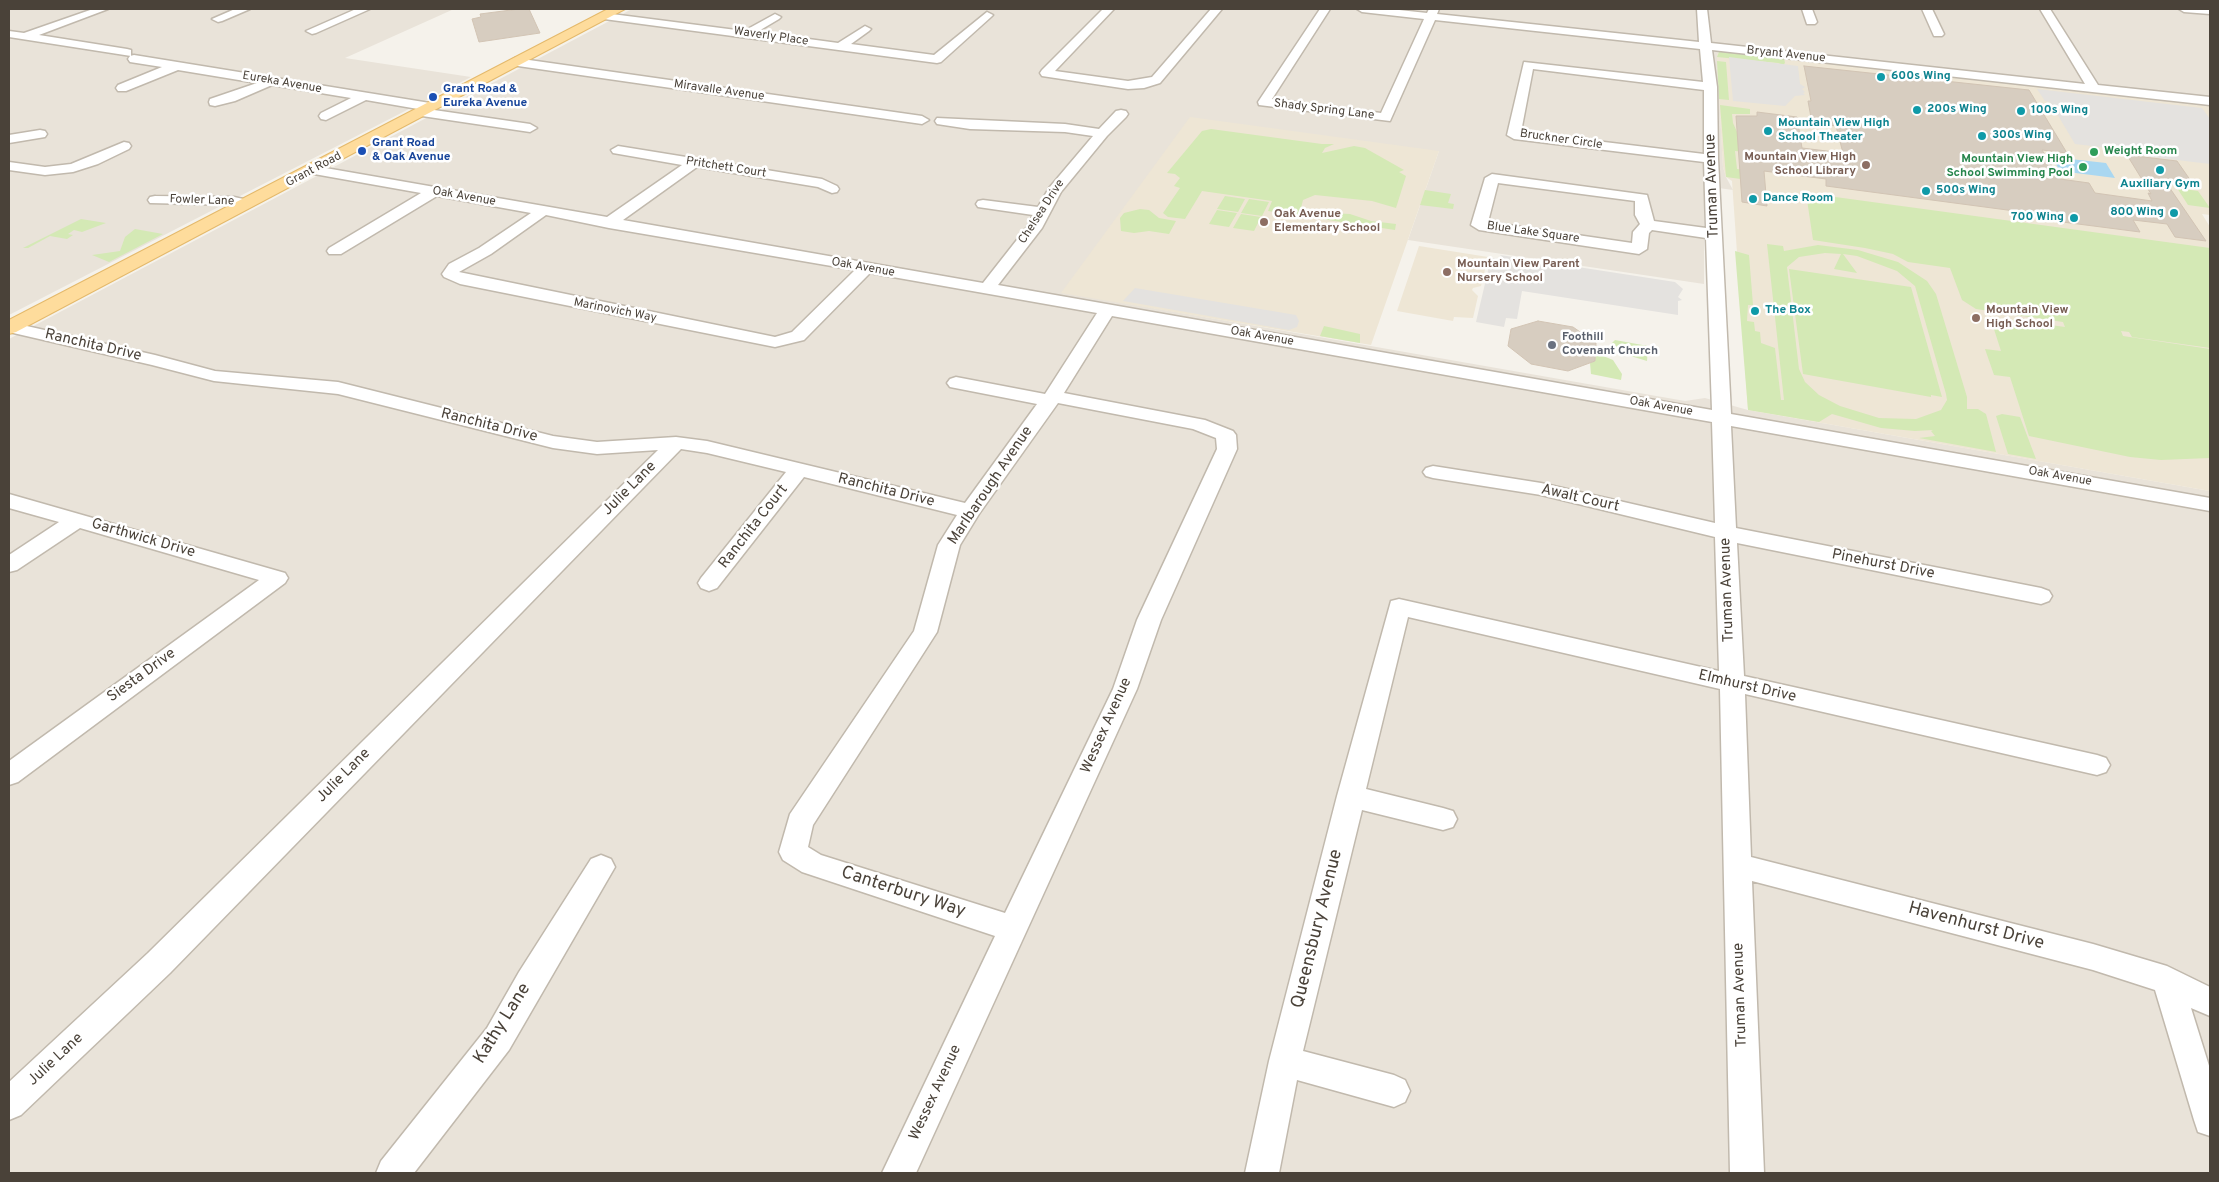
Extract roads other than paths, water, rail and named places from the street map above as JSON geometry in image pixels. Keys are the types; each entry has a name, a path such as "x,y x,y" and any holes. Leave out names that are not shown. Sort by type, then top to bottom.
{"main road":[{"name":"Grant Road","path":"9,328 314,170 614,10"}],"street":[{"path":"25,36 104,9"},
{"path":"218,19 245,9"},
{"path":"312,31 365,9"},
{"path":"1109,9 1046,74 1128,85 1144,84 1156,80 1217,9"},
{"name":"Shady Spring Lane","path":"1325,9 1264,102 1384,118 1432,12"},
{"name":"Bryant Avenue","path":"1362,9 1432,12 1538,22 1707,46 2210,101"},
{"name":"Truman Avenue","path":"1702,9 1710,87 1737,865 1752,1171"},
{"path":"1806,9 1811,22"},
{"path":"1927,9 1938,34"},
{"path":"2044,9 2094,88"},
{"path":"2189,9 2208,16"},
{"name":"Waverly Place","path":"614,10 748,33 938,59 987,15"},
{"path":"748,33 775,17"},
{"path":"841,46 865,29"},
{"name":"Eureka Avenue","path":"9,34 530,128"},
{"name":"Miravalle Avenue","path":"515,62 922,120"},
{"path":"122,88 177,65"},
{"name":"Bruckner Circle","path":"1710,87 1528,65 1514,134 1711,159"},
{"path":"215,102 269,82"},
{"path":"326,116 363,97"},
{"name":"Chelsea Drive","path":"986,290 1034,228 1054,191 1102,133 1121,114"},
{"path":"942,121 970,125 1065,128 1102,133"},
{"path":"9,139 40,134"},
{"path":"9,166 45,171 73,168 124,146"},
{"name":"Pritchett Court","path":"618,150 822,183 832,189"},
{"path":"609,223 694,163"},
{"name":"Oak Avenue","path":"314,170 986,290 2210,504"},
{"name":"Blue Lake Square","path":"1492,178 1642,198 1642,215 1648,225 1641,232 1639,249 1479,225 1492,178"},
{"path":"335,251 435,191"},
{"name":"Fowler Lane","path":"155,200 234,201 248,204"},
{"path":"983,204 1042,212"},
{"name":"Marinovich Way","path":"543,211 485,250 455,267 450,274 460,280 775,342 789,340 798,336 866,268"},
{"path":"1648,225 1714,234"},
{"name":"Marlbarough Avenue","path":"793,852 800,822 925,632 949,545 970,511 1051,398 1107,310"},
{"name":"Ranchita Drive","path":"9,328 155,360 214,376 338,388 553,442 597,448 676,443 707,447 970,511"},
{"path":"956,383 1051,398"},
{"name":"Wessex Avenue","path":"899,1173 1125,689 1149,620 1227,449 1226,435 1198,424 1051,398"},
{"name":"Julie Lane","path":"9,1104 160,963 490,628 676,443"},
{"name":"Ranchita Court","path":"709,583 799,470"},
{"name":"Awalt Court","path":"1433,472 1541,489 1726,533"},
{"name":"Garthwick Drive","path":"9,501 277,578"},
{"path":"9,565 78,520"},
{"name":"Pinehurst Drive","path":"1726,533 2041,596"},
{"name":"Siesta Drive","path":"9,776 277,578"},
{"name":"Elmhurst Drive","path":"1399,606 2097,765"},
{"name":"Queensbury Avenue","path":"1262,1173 1285,1061 1399,606"},
{"path":"1350,796 1443,819"},
{"name":"Canterbury Way","path":"793,852 812,864 1014,929"},
{"name":"Havenhurst Drive","path":"1737,865 2093,957 2167,980 2210,1002"},
{"name":"Kathy Lane","path":"393,1173 498,1039 530,982 601,866"},
{"path":"2167,980 2210,1120"},
{"path":"1285,1061 1394,1092"}],"water":[{"name":"Mountain View High School Swimming Pool","path":"2052,157 2106,163 2115,178 2060,171"}],"place":[{"name":"600s Wing","path":"1881,77"},
{"name":"Grant Road & Eureka Avenue","path":"433,97"},
{"name":"200s Wing","path":"1917,110"},
{"name":"100s Wing","path":"2021,111"},
{"name":"Mountain View High School Theater","path":"1768,131"},
{"name":"300s Wing","path":"1982,136"},
{"name":"Grant Road & Oak Avenue","path":"362,151"},
{"name":"Weight Room","path":"2094,152"},
{"name":"Mountain View High School Library","path":"1866,165"},
{"name":"Mountain View High School Swimming Pool","path":"2083,167"},
{"name":"Auxiliary Gym","path":"2160,170"},
{"name":"500s Wing","path":"1926,191"},
{"name":"Dance Room","path":"1753,199"},
{"name":"800 Wing","path":"2174,213"},
{"name":"700 Wing","path":"2074,218"},
{"name":"Oak Avenue Elementary School","path":"1264,222"},
{"name":"Mountain View Parent Nursery School","path":"1447,272"},
{"name":"The Box","path":"1755,311"},
{"name":"Mountain View High School","path":"1976,318"},
{"name":"Foothill Covenant Church","path":"1552,345"}]}
